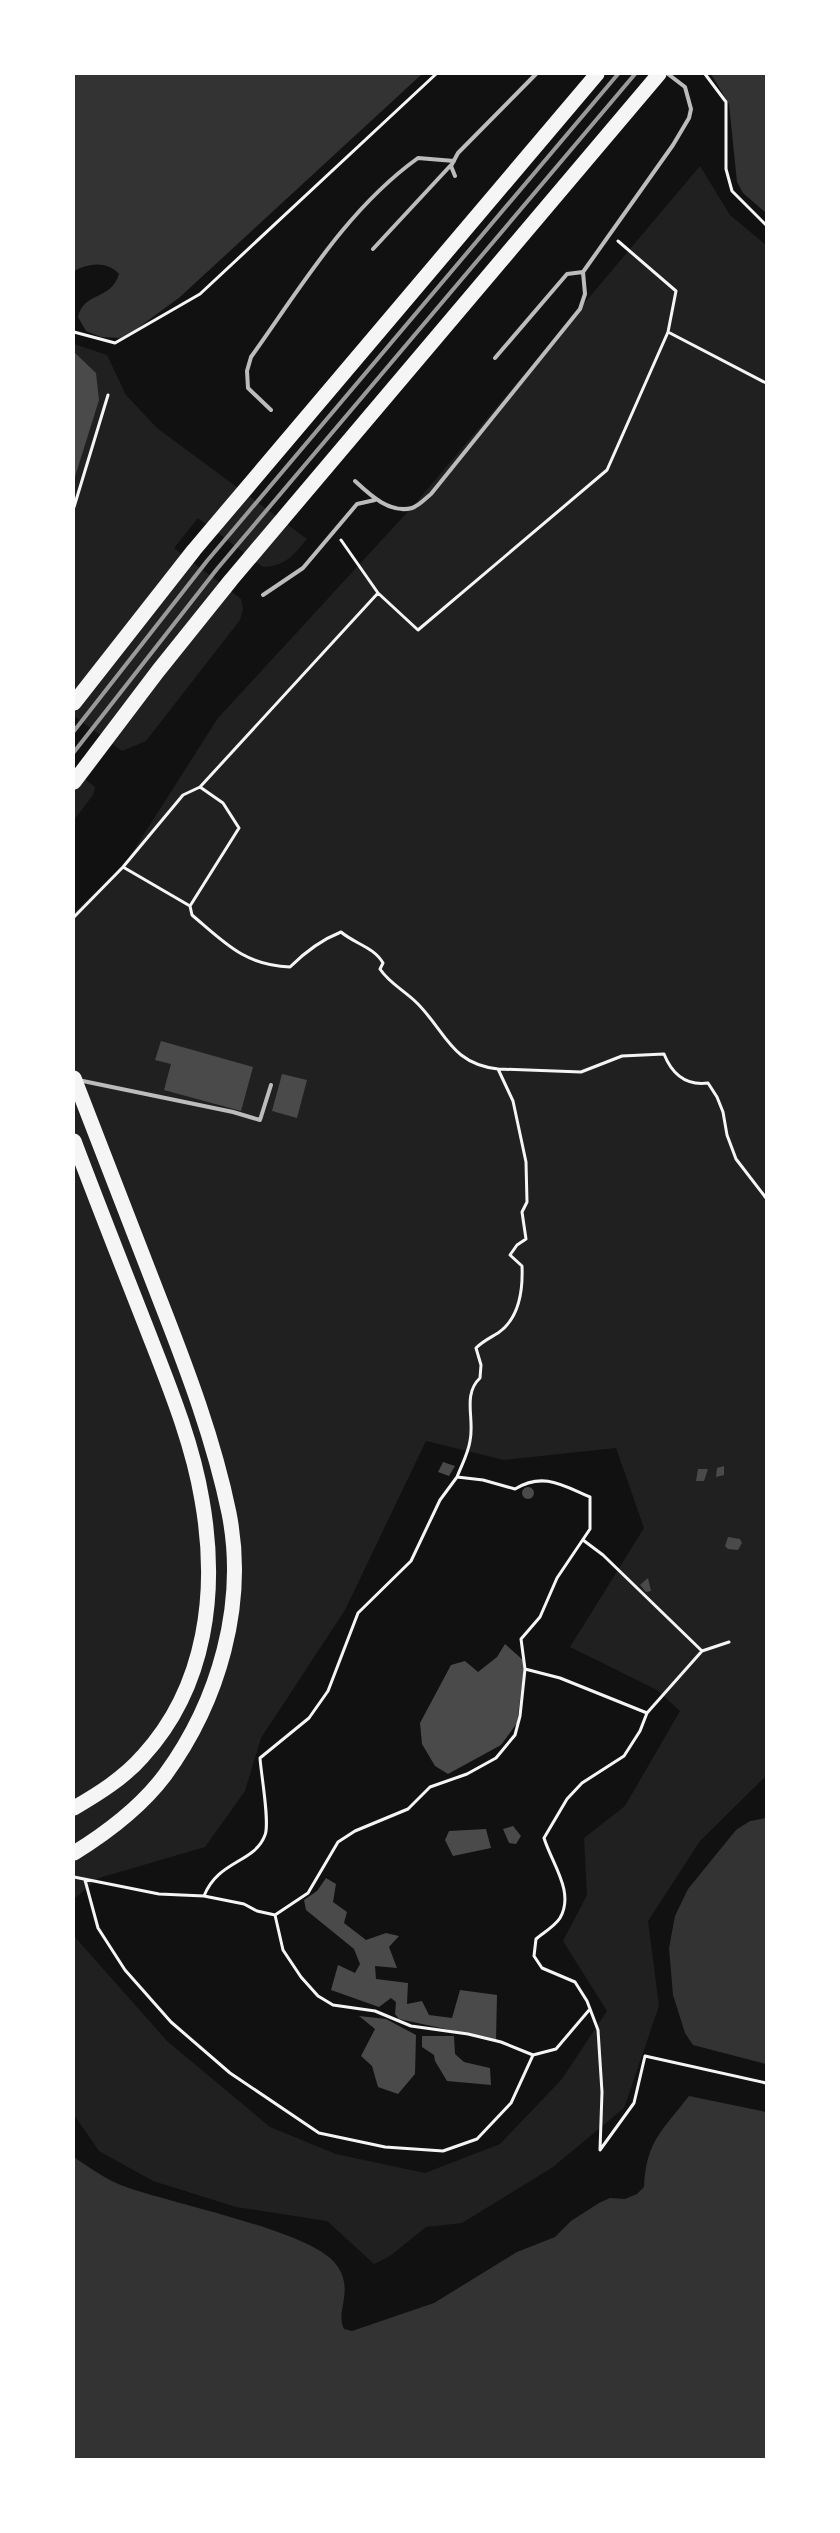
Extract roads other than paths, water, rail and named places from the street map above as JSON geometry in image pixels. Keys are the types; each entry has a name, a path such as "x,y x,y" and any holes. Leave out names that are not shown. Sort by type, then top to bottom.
{"highway":[{"path":"74,702 194,550 597,74"},
{"path":"74,782 188,633 362,422 659,74"},
{"path":"74,1079 190,1377 213,1448 229,1514 234,1567 231,1618 220,1669 198,1723 164,1775 129,1813 98,1838 74,1853"},
{"path":"74,1141 167,1381 192,1456 202,1499 208,1561 208,1606 200,1653 186,1690 168,1725 143,1757 103,1791 74,1808"}],"lane":[{"path":"455,176 451,166 458,153 536,74"},
{"path":"355,481 376,500 400,509 414,507 431,494 580,309 585,294 583,272 673,145 689,118 691,109 685,88 668,74"},
{"path":"271,410 248,388 247,371 251,357 311,270 351,220 403,169 418,158 454,161"},
{"path":"373,249 454,161"},
{"path":"495,358 567,274 583,272"},
{"path":"264,595 303,568 357,504 376,500"},
{"path":"74,1079 233,1112 260,1120 271,1085"}],"railway":[{"path":"74,731 207,561 618,74"},
{"path":"74,752 217,569 635,74"}]}
